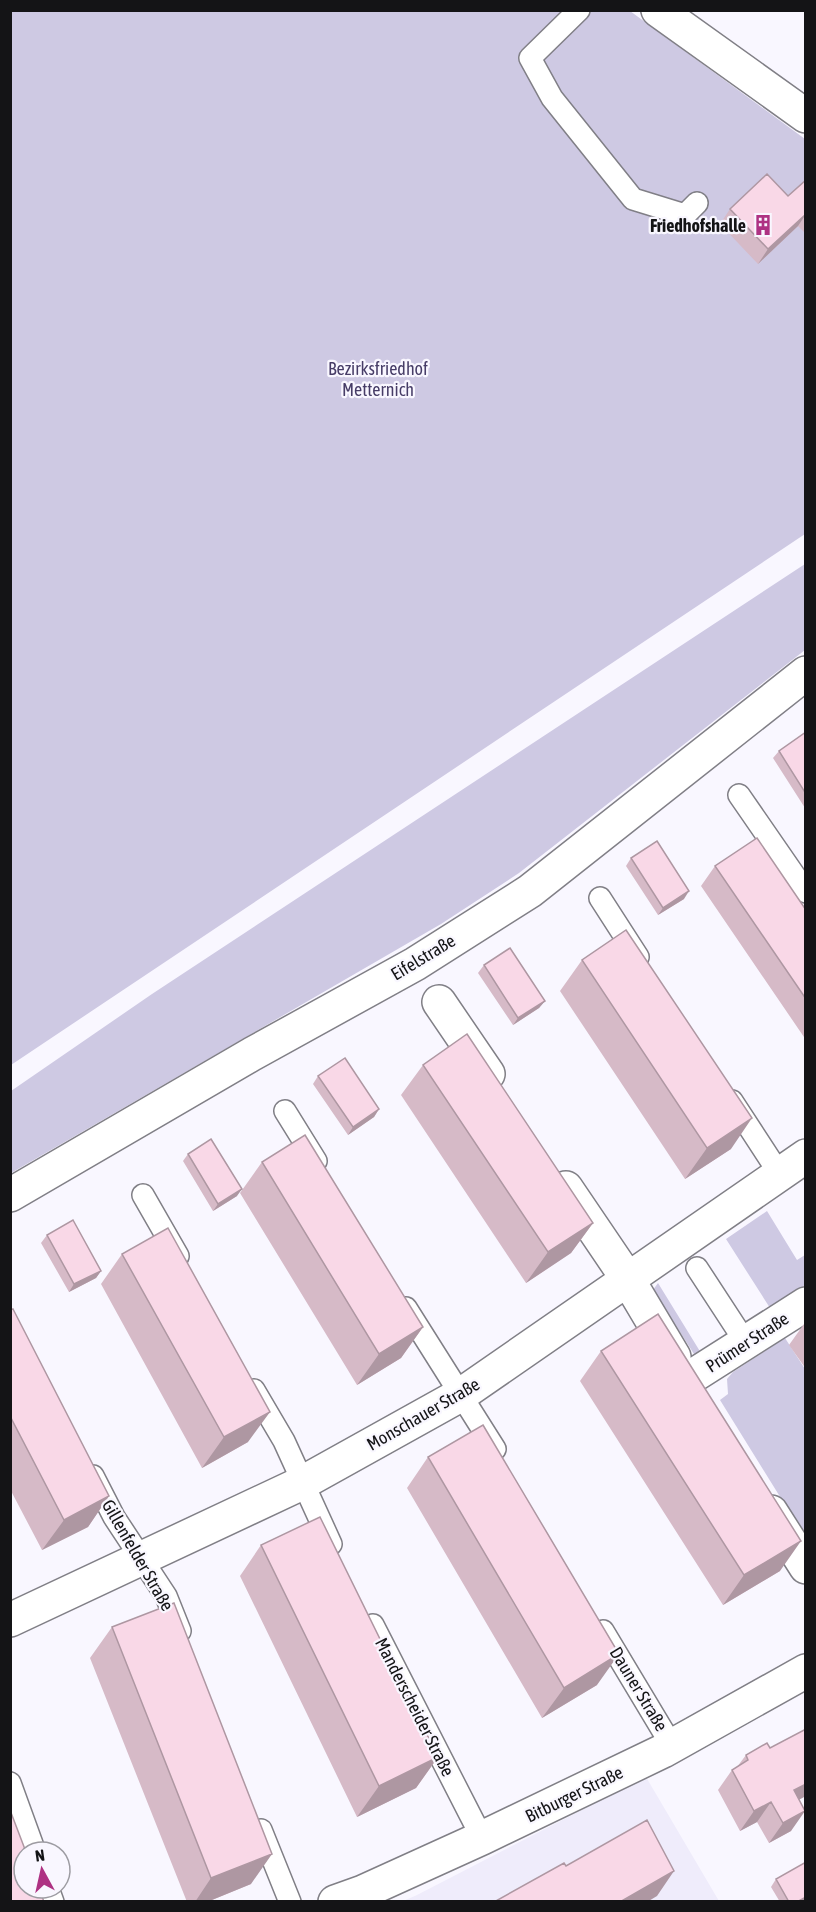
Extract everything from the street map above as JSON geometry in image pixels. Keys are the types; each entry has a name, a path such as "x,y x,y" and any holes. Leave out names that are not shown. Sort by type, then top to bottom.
{"street":[{"path":"658,10 806,116"},
{"name":"Eifelstraße","path":"10,1195 252,1053 415,963 530,891 806,673"},
{"path":"439,1002 506,1100"},
{"name":"Monschauer Straße","path":"10,1620 302,1483 462,1394 806,1156"},
{"path":"546,1160 627,1278"},
{"name":"Prümer Straße","path":"627,1278 694,1389 746,1343 806,1304"},
{"path":"756,1488 806,1567"},
{"name":"Bitburger Straße","path":"335,1902 363,1892 482,1838 672,1746 806,1671"}],"lane":[{"path":"579,10 530,58 552,98 633,199 685,215 697,203"},
{"path":"739,795 806,892"},
{"path":"600,898 651,976"},
{"path":"721,1085 779,1173"},
{"path":"285,1111 327,1181"},
{"path":"142,1195 190,1277"},
{"path":"698,1268 746,1343"},
{"path":"394,1289 462,1394 504,1465"},
{"path":"243,1369 284,1441 340,1561"},
{"name":"Gillenfelder Straße","path":"82,1454 114,1517 166,1596 188,1650"},
{"name":"Manderscheider Straße","path":"362,1604 482,1838"},
{"name":"Dauner Straße","path":"594,1615 672,1746"},
{"path":"10,1783 31,1840"},
{"path":"255,1814 290,1902"}],"shaded area":[{"path":"646,1777 719,1901 401,1902 417,1895"}],"green space":[{"name":"Bezirksfriedhof Metternich","path":"11,11 630,11 805,139 805,534 11,1065"},
{"path":"805,564 805,650 519,873 441,924 11,1173 11,1091 152,994"},
{"path":"767,1211 797,1260 805,1255 805,1285 770,1308 726,1239"},
{"path":"658,1283 701,1353 694,1354 653,1290"},
{"path":"785,1338 805,1369 805,1537 720,1400 728,1394 727,1379 733,1372"}],"building":[{"name":"Friedhofshalle","path":"767,174 788,196 806,180 806,214 768,249 730,209"},
{"path":"806,732 806,794 779,751"},
{"path":"757,838 806,910 806,999 715,866"},
{"path":"657,841 689,891 663,908 631,858"},
{"path":"626,930 752,1118 707,1148 582,960"},
{"path":"510,948 545,1001 518,1018 484,965"},
{"path":"467,1034 593,1223 548,1252 423,1065"},
{"path":"345,1058 379,1109 353,1127 318,1076"},
{"path":"305,1135 423,1327 379,1354 262,1162"},
{"path":"211,1139 242,1189 218,1204 188,1154"},
{"path":"73,1220 101,1271 74,1284 47,1235"},
{"path":"168,1228 270,1412 224,1437 122,1254"},
{"path":"13,1309 109,1496 64,1520 10,1416 10,1310"},
{"path":"658,1314 801,1541 744,1575 601,1351"},
{"path":"483,1425 619,1654 564,1688 428,1457"},
{"path":"320,1517 438,1757 379,1786 261,1545"},
{"path":"174,1603 272,1854 211,1878 112,1627"},
{"path":"806,1729 806,1784 794,1790 805,1811 783,1823 771,1802 754,1811 732,1770 748,1760 746,1755 767,1743 770,1748"},
{"path":"10,1810 21,1840 12,1840 12,1900 43,1900 44,1902 10,1902"},
{"path":"647,1820 674,1871 620,1902 494,1902 564,1863 566,1866"},
{"path":"806,1862 806,1897 797,1902 789,1902 776,1879"}],"place":[{"name":"Friedhofshalle","path":"763,225"}]}
